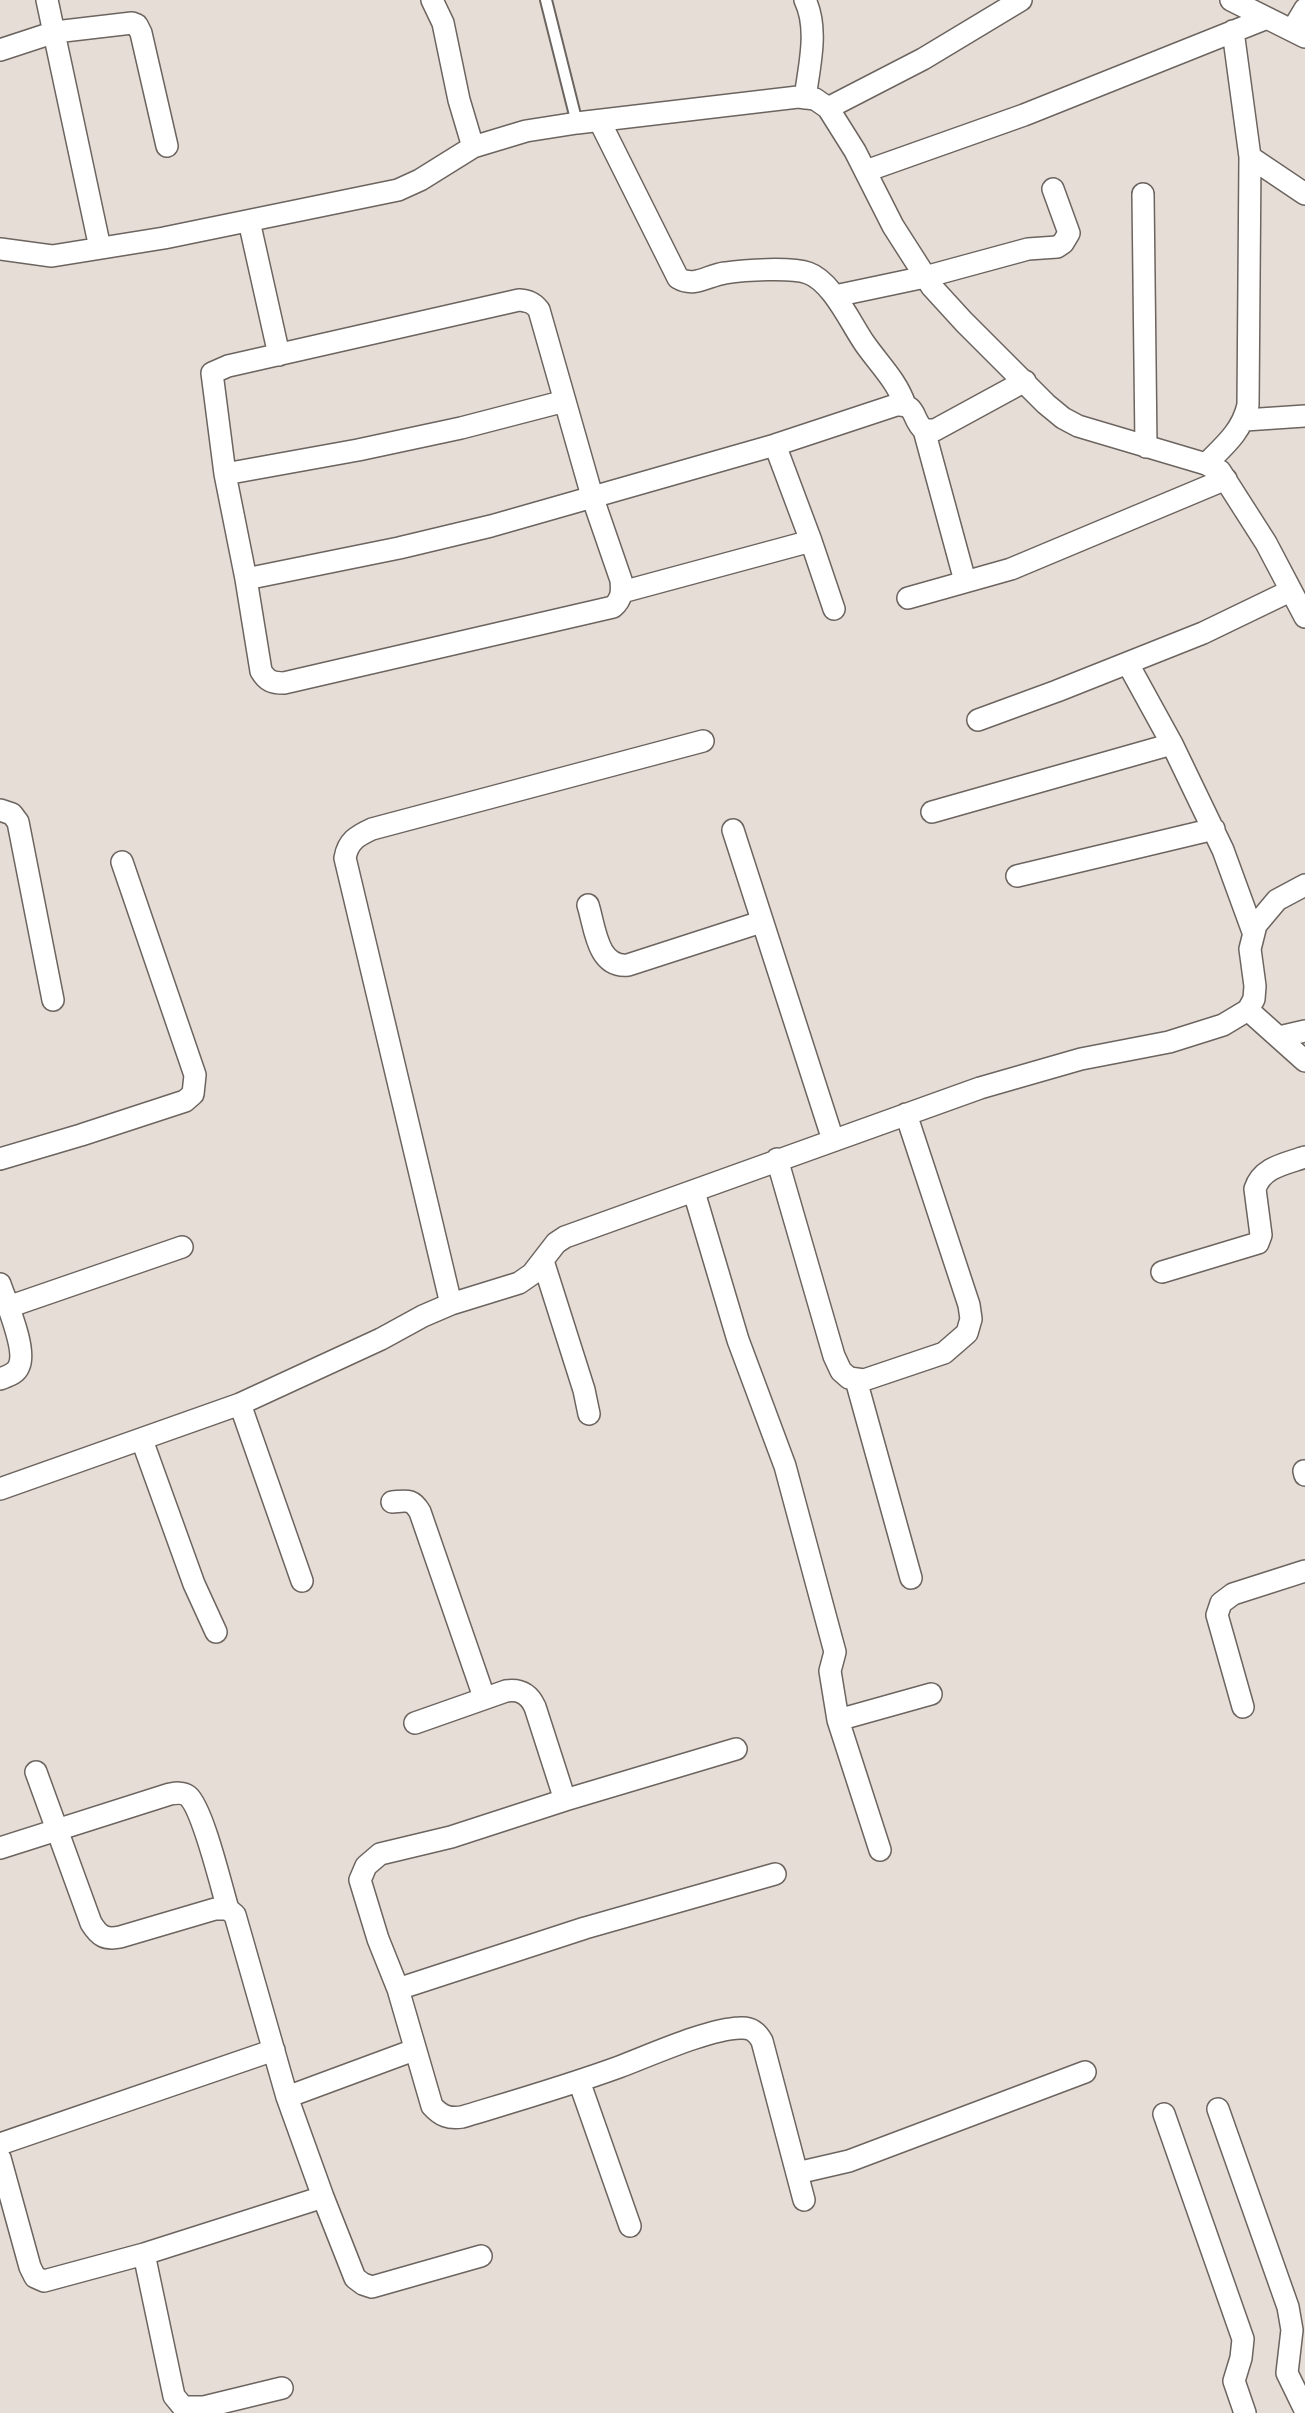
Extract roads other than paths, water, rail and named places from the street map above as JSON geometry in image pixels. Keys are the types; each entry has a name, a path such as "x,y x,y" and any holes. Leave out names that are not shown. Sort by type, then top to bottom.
{"street":[{"path":"47,0 100,248"},
{"path":"432,0 443,23 459,100 473,147"},
{"path":"1231,0 1299,33 1305,9"},
{"path":"805,98 812,40 812,24 807,1"},
{"path":"828,108 923,59 1011,2"},
{"path":"866,171 1024,115 1267,18"},
{"path":"0,50 55,32 132,23 141,33 167,146"},
{"path":"1206,464 1239,431 1245,420 1248,405 1250,157 1233,31"},
{"path":"0,249 52,256 249,221 398,190 420,180 473,147 516,133 577,123 805,98 815,99 828,108 866,171 893,226 926,277 964,322 1063,418 1078,426 1206,464 1220,471 1266,543 1305,617"},
{"path":"600,122 678,278 686,283 695,283 723,273 797,271 814,276 835,296 866,345 893,380 905,405 924,430 965,581"},
{"path":"1250,157 1305,194"},
{"path":"835,296 926,277 1028,249 1057,247 1063,243 1069,233 1053,189"},
{"path":"1143,194 1146,447"},
{"path":"249,221 279,355"},
{"path":"519,300 529,301 539,310 565,400 592,496 621,580 620,601 613,607 284,683 273,683 266,678 261,670 225,474 212,373 228,366 519,300"},
{"path":"924,430 943,427 1025,381"},
{"path":"225,474 358,450 461,428 565,400"},
{"path":"246,579 491,526 775,445 896,405 905,405"},
{"path":"1245,420 1305,416"},
{"path":"775,445 834,609"},
{"path":"908,598 1011,569 1226,479"},
{"path":"622,592 811,541"},
{"path":"978,720 1128,664 1203,633 1290,591"},
{"path":"1128,664 1172,744 1214,829 1252,932"},
{"path":"451,1304 345,858 347,847 352,840 372,829 703,741"},
{"path":"932,812 1172,744"},
{"path":"0,810 12,814 18,822 53,1000"},
{"path":"1017,876 1214,829"},
{"path":"733,830 833,1140"},
{"path":"0,1160 185,1101 193,1094 195,1075 122,862"},
{"path":"0,1489 240,1404 293,1381 451,1304 519,1283 532,1274 556,1243 566,1236 980,1088 1081,1059 1169,1042 1214,1029 1248,1010 1254,999 1250,949 1252,932 1265,912 1277,900 1305,885"},
{"path":"588,904 602,951 606,959 618,966 628,965 761,922"},
{"path":"1248,1010 1305,1061"},
{"path":"1279,1037 1305,1031"},
{"path":"777,1159 834,1356 841,1371 856,1380 864,1380 944,1353 967,1333 971,1319 969,1305 906,1114"},
{"path":"1162,1272 1258,1244 1261,1234 1255,1189 1257,1182 1264,1172 1305,1157"},
{"path":"694,1192 738,1340 785,1466 835,1652 830,1671 838,1720 880,1850"},
{"path":"8,1307 182,1247"},
{"path":"543,1261 584,1390 589,1414"},
{"path":"0,1284 20,1346 21,1361 18,1369 9,1376 0,1378"},
{"path":"856,1380 911,1578"},
{"path":"240,1404 303,1581"},
{"path":"142,1440 194,1584 216,1632"},
{"path":"392,1502 415,1503 420,1512 484,1697"},
{"path":"1243,1707 1217,1615 1221,1603 1233,1594 1305,1570"},
{"path":"415,1723 484,1697 514,1690 531,1699 565,1800"},
{"path":"838,1720 931,1694"},
{"path":"736,1749 451,1837 380,1854 366,1866 360,1880 378,1939 399,1989 414,2050 432,2106 444,2116 462,2117 579,2081 702,2037 731,2029 750,2029 757,2032 762,2041 804,2200"},
{"path":"36,1772 92,1923 102,1937 110,1939 120,1937 215,1909 228,1909"},
{"path":"0,1848 170,1794 184,1793 190,1798 201,1820 228,1909 235,1915 239,1924 287,2097 323,2197 356,2278 372,2287 481,2256"},
{"path":"399,1989 585,1928 775,1874"},
{"path":"0,2144 274,2050"},
{"path":"287,2097 414,2050"},
{"path":"797,2173 849,2161 1085,2072"},
{"path":"579,2081 630,2226"},
{"path":"1218,2109 1288,2307 1292,2330 1287,2373 1305,2410"},
{"path":"1164,2114 1243,2339 1241,2358 1234,2381 1245,2413"},
{"path":"0,2158 30,2267 35,2277 44,2281 52,2281 144,2254 323,2197"},
{"path":"144,2254 174,2396 183,2407 204,2407 282,2388"}],"lane":[{"path":"546,0 577,123"}]}
